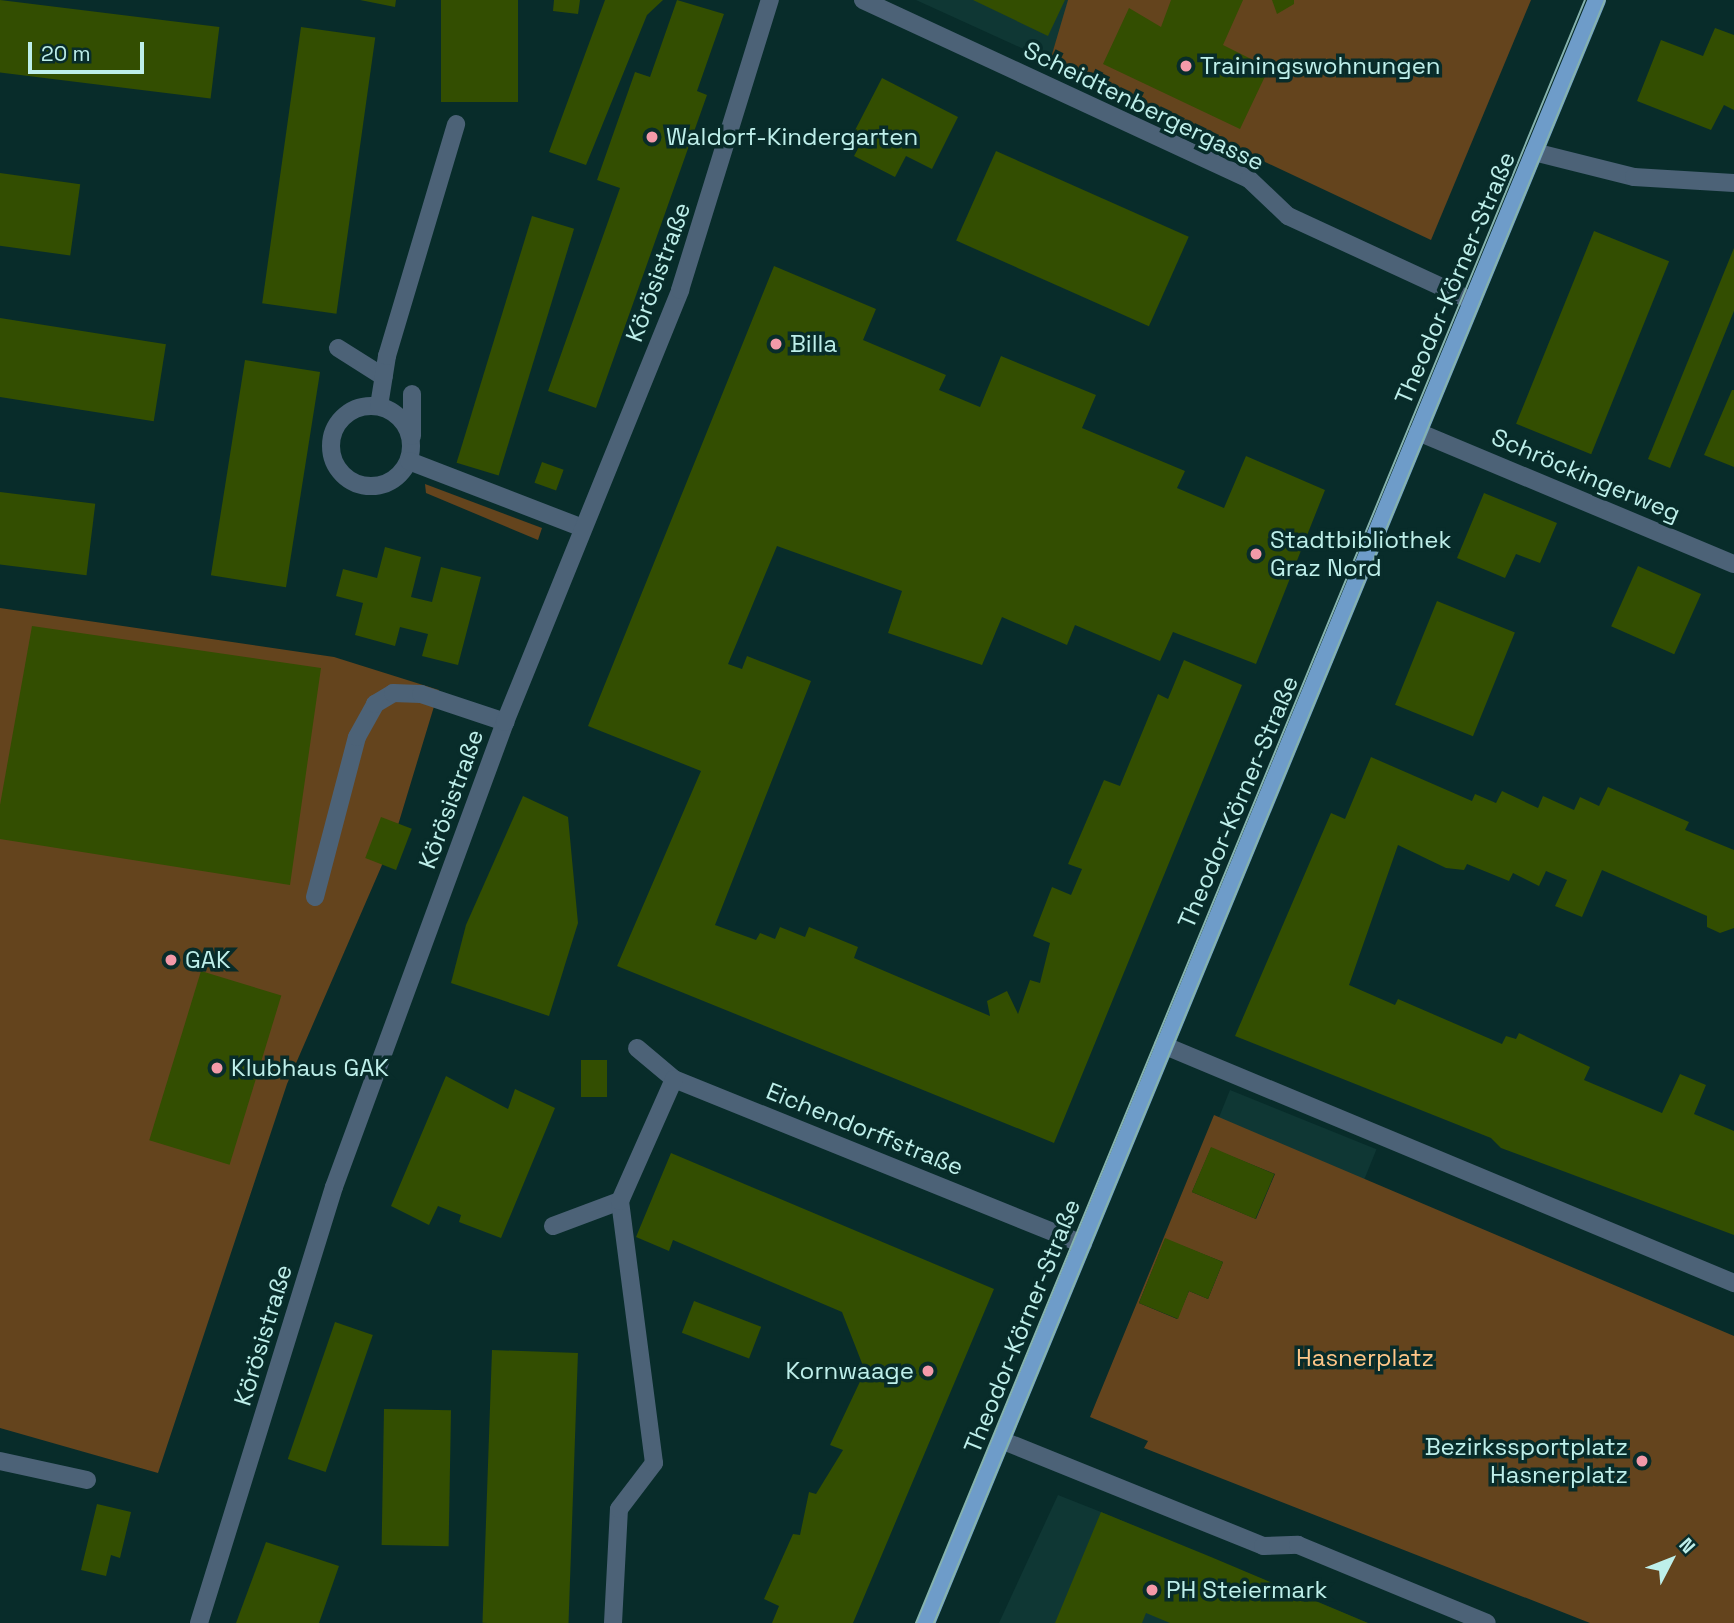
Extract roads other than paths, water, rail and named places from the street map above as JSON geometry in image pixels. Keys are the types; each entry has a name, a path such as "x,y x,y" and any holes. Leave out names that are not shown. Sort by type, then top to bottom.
{"main road":[{"name":"Theodor-Körner-Straße","path":"926,1623 1597,0"}],"street":[{"name":"Körösistraße","path":"199,1623 334,1187 505,722 680,290 770,0"},
{"name":"Scheidtenbergergasse","path":"863,0 1249,179 1288,216 1472,301"},
{"path":"379,406 384,377 456,124"},
{"path":"1534,152 1622,176 1734,183"},
{"path":"338,348 384,377"},
{"path":"410,452 402,419 379,406 341,418 330,443 337,468 369,487 394,480 410,452 412,394"},
{"name":"Schröckingerweg","path":"1418,432 1734,565"},
{"path":"410,452 583,528"},
{"path":"315,897 357,737 375,705 393,692 421,694 505,722"},
{"path":"1163,1045 1734,1283"},
{"name":"Eichendorffstraße","path":"637,1048 674,1079 1083,1244"},
{"path":"613,1623 619,1509 654,1463 620,1201 674,1079"},
{"path":"554,1226 620,1201"},
{"path":"1001,1440 1263,1546 1298,1545 1487,1623"},
{"path":"0,1461 87,1479"}],"tram line":[{"path":"916,1623 1585,0"},
{"path":"934,1623 1605,0"}],"place":[{"name":"Trainingswohnungen","path":"1186,66"},
{"name":"Waldorf-Kindergarten","path":"652,137"},
{"name":"Billa","path":"776,344"},
{"name":"Stadtbibliothek Graz Nord","path":"1256,554"},
{"name":"GAK","path":"171,960"},
{"name":"Klubhaus GAK","path":"217,1068"},
{"name":"Kornwaage","path":"928,1371"},
{"name":"Bezirkssportplatz Hasnerplatz","path":"1642,1461"},
{"name":"PH Steiermark","path":"1152,1590"}],"park label":[{"name":"Hasnerplatz","path":"1365,1358"}]}
